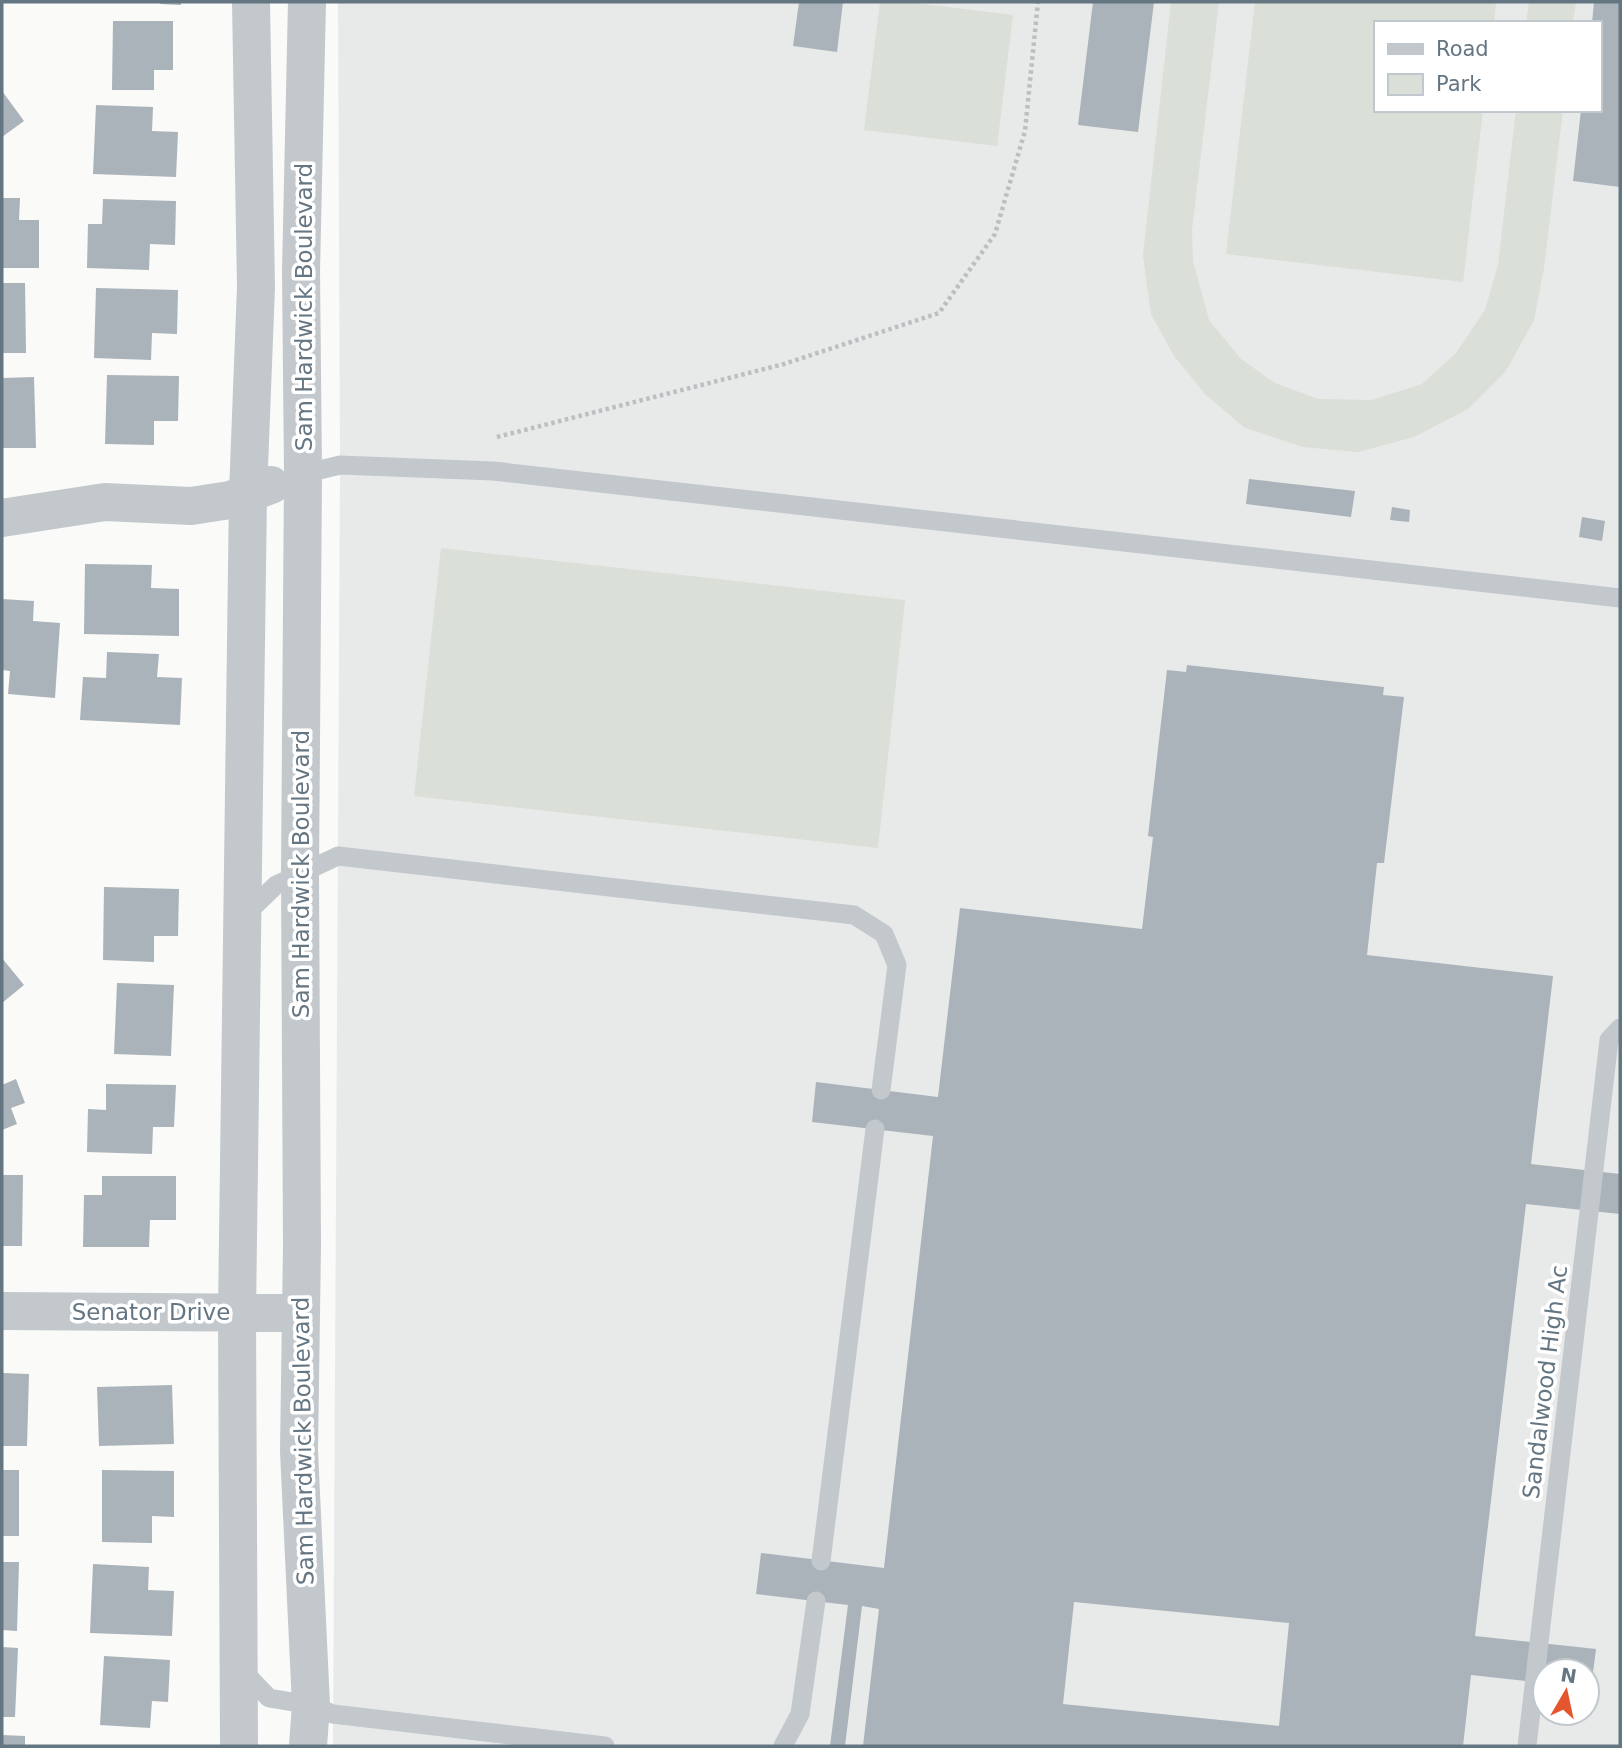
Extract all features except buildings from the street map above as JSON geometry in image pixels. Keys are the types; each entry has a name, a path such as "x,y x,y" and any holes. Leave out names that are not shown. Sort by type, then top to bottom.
{"street":[{"path":"239,1746 237,1312 248,493 256,287 251,2"},
{"name":"Sam Hardwick Boulevard","path":"307,2 301,271 303,474 299,1451 311,1705 308,1746"},
{"path":"2,518 105,502 191,506 230,500 303,474"},
{"name":"Senator Drive","path":"2,1311 301,1313"}],"lane":[{"path":"303,474 340,465 494,471 1620,598"},
{"path":"243,917 276,886 338,856 853,915 884,934 897,965 881,1090"},
{"name":"Sandalwood High Ac","path":"1527,1746 1609,1040 1620,1028"},
{"path":"821,1561 876,1129"},
{"path":"783,1746 800,1714 816,1601"},
{"path":"237,1665 269,1698 311,1705 333,1714 605,1746"}],"path":[{"path":"497,437 784,363 939,313 995,234 1025,131 1038,2"}],"shaded area":[{"path":"338,2 1620,2 1620,1746 333,1746 340,465"}],"green space":[{"path":"880,2 907,2 1013,15 997,146 864,130"},
{"path":"1171,2 1219,2 1192,230 1193,261 1209,320 1241,359 1275,383 1318,399 1372,400 1422,384 1456,353 1485,310 1498,265 1516,112 1563,112 1544,268 1534,320 1506,371 1468,409 1414,437 1358,452 1303,447 1245,428 1206,395 1174,356 1151,314 1143,256"},
{"path":"1255,2 1496,2 1494,21 1374,21 1374,112 1483,112 1463,282 1226,254"},
{"path":"1529,2 1576,2 1573,21 1526,21"},
{"path":"441,548 905,600 878,848 414,796"}]}
